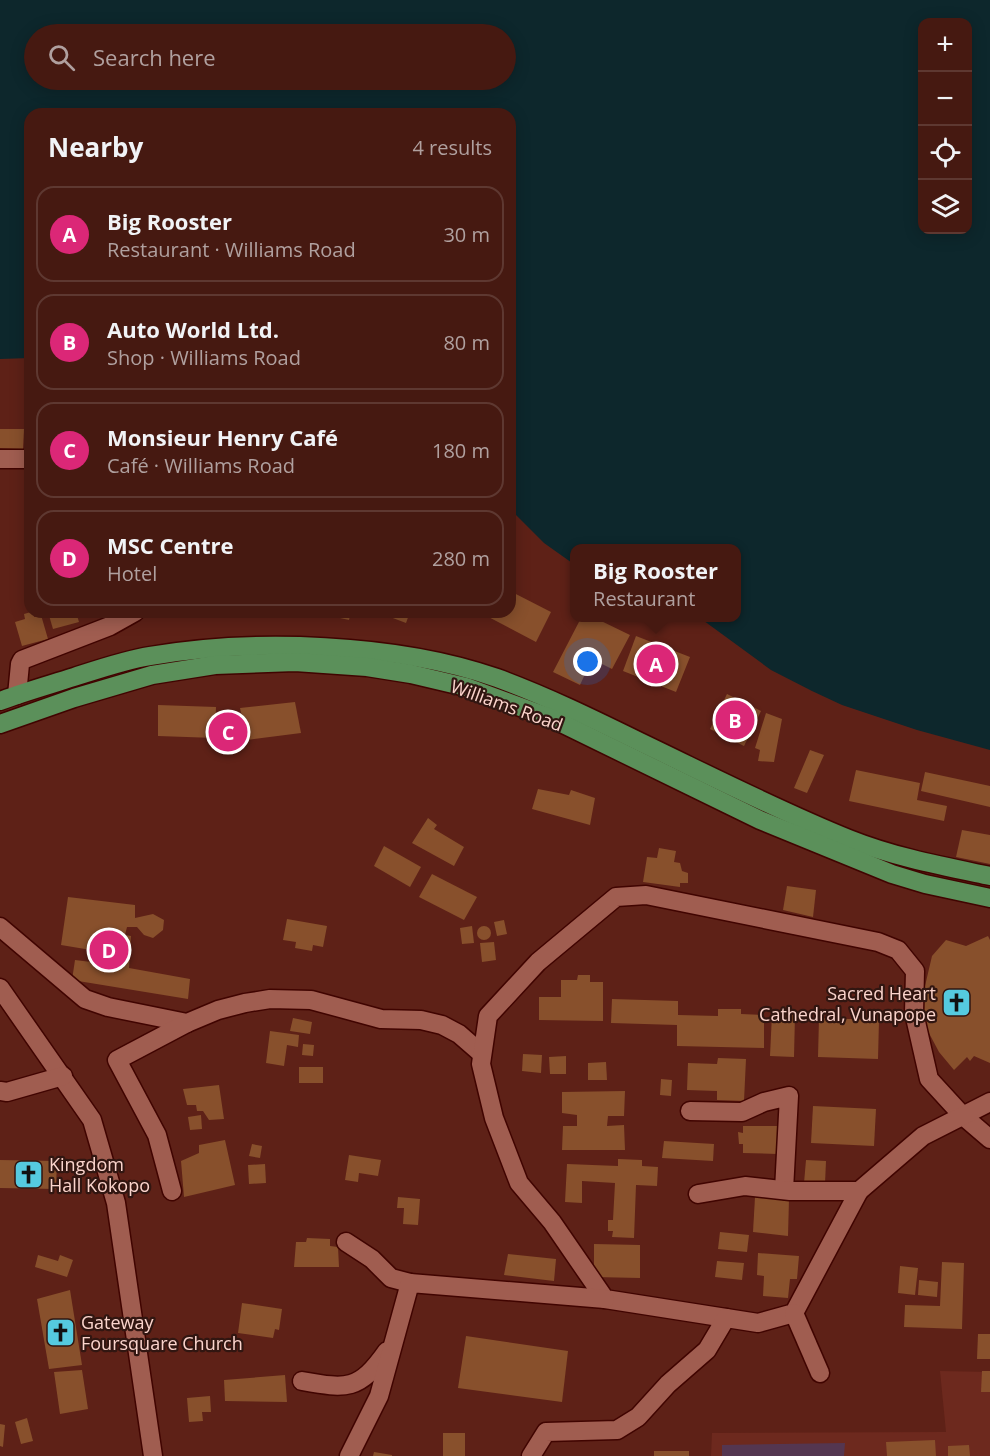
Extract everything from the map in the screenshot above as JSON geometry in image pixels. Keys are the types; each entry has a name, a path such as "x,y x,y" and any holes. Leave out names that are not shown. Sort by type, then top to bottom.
{"main road":[{"name":"Williams Road","path":"9,698 147,656 216,648 302,646 420,658 496,678 565,705 767,804 851,840 921,861 990,876"},
{"name":"Williams Road","path":"0,724 74,698 152,675 215,665 295,662 367,667 411,674 466,687 553,719 760,820 892,874 925,884 990,898"}],"street":[{"path":"0,459 24,459"},
{"path":"9,698 22,660 110,626 124,618"},
{"path":"606,1299 552,1222 519,1184 494,1118 481,1064 488,1016 538,962 616,897 646,896 878,942 898,950 915,971 914,1013 929,1078 962,1115 990,1139"},
{"path":"0,927 85,999 108,1007 187,1023"},
{"path":"0,988 92,1120 116,1203 153,1456"},
{"path":"172,1191 157,1135 117,1060 187,1023 218,1010 245,1003 270,999 311,1000 381,1019 421,1020 442,1025 459,1034 482,1054"},
{"path":"0,1090 7,1092 63,1076"},
{"path":"690,1111 742,1113 764,1102 789,1096 784,1190"},
{"path":"346,1242 372,1259 391,1278 410,1283 606,1299 758,1323 794,1313 859,1191 923,1136 990,1102"},
{"path":"698,1194 746,1186 784,1190 859,1191"},
{"path":"353,1452 379,1396 410,1283"},
{"path":"794,1313 820,1372"},
{"path":"531,1456 546,1432 617,1430 638,1417 668,1384 706,1350 726,1318"},
{"path":"302,1381 326,1385 356,1384 376,1367 393,1343"}],"shaded area":[{"path":"940,1371 990,1372 990,1456 711,1456 712,1433 946,1432"},
{"path":"845,1443 844,1456 722,1456 722,1445"}],"water":[{"path":"0,0 990,0 990,750 917,730 842,705 771,670 705,622 741,622 741,544 570,544 570,561 544,543 516,515 516,108 24,108 24,358 0,359"}],"building":[{"path":"0,429 24,429 23,449 0,448"},
{"path":"516,594 551,612 536,642 490,618 516,618"},
{"path":"42,618 48,639 22,646 15,622"},
{"path":"50,618 78,618 79,622 53,629"},
{"path":"393,618 408,618 406,623"},
{"path":"579,622 603,622 630,635 612,669 592,659 580,685 553,672"},
{"path":"636,636 690,657 676,692 623,671"},
{"path":"727,694 761,711 744,746 710,729"},
{"path":"295,702 301,733 247,740 240,708"},
{"path":"158,705 216,707 215,738 158,736"},
{"path":"766,713 782,719 774,762 758,761 760,750 755,748"},
{"path":"217,722 239,722 239,741 217,741"},
{"path":"810,750 824,755 807,793 794,788"},
{"path":"856,770 920,783 917,800 947,806 944,821 849,801"},
{"path":"925,772 990,786 990,807 921,791"},
{"path":"538,789 569,795 571,790 595,798 590,825 532,809"},
{"path":"428,818 437,825 434,829 464,847 454,866 412,843"},
{"path":"962,830 990,835 990,864 956,857"},
{"path":"384,846 421,867 410,887 374,866"},
{"path":"659,848 676,851 674,862 680,863 682,871 688,873 688,883 680,883 680,887 643,882 647,857 657,858"},
{"path":"432,874 477,897 464,920 419,897"},
{"path":"787,886 816,890 813,917 783,910"},
{"path":"68,897 135,905 135,918 153,914 164,920 163,930 153,938 144,935 137,927 127,927 125,935 131,936 129,968 190,979 188,999 72,980 75,960 115,965 115,954 61,945"},
{"path":"287,919 327,926 323,947 313,945 312,951 295,948 296,942 283,940"},
{"path":"504,920 507,934 497,936 494,922"},
{"path":"472,926 474,943 462,944 460,928"},
{"path":"484,926 489,928 491,933 489,938 484,940 479,938 477,933 479,928"},
{"name":"Sacred Heart Cathedral, Vunapope","path":"988,936 990,940 990,1063 974,1056 970,1061 967,1057 954,1070 939,1052 922,1020 925,986 932,956 946,940 966,946"},
{"path":"494,942 496,960 482,962 480,943"},
{"path":"578,975 590,975 590,982 603,982 603,1021 539,1020 539,997 561,997 561,980 577,980"},
{"path":"612,999 678,1001 678,1015 718,1016 718,1009 741,1009 741,1014 764,1015 764,1048 677,1046 677,1025 611,1023"},
{"path":"772,1014 795,1015 794,1057 770,1056"},
{"path":"293,1018 312,1022 310,1034 290,1031"},
{"path":"819,1018 879,1020 878,1059 818,1057"},
{"path":"270,1031 299,1035 298,1047 287,1045 284,1066 266,1063"},
{"path":"303,1044 314,1045 313,1056 302,1055"},
{"path":"523,1054 542,1055 541,1073 522,1071"},
{"path":"566,1056 566,1074 550,1074 549,1057"},
{"path":"718,1058 746,1059 744,1101 717,1100 717,1091 687,1090 688,1063 717,1064"},
{"path":"606,1062 607,1080 588,1080 588,1063"},
{"path":"299,1067 323,1067 323,1083 299,1083"},
{"path":"661,1079 672,1080 671,1096 660,1095"},
{"path":"219,1085 224,1119 209,1120 203,1111 197,1111 196,1105 187,1105 183,1089"},
{"path":"625,1091 624,1116 608,1116 607,1126 624,1125 625,1150 562,1150 563,1126 577,1126 577,1115 562,1113 562,1092"},
{"path":"813,1106 876,1109 874,1146 811,1143"},
{"path":"201,1115 202,1129 190,1130 188,1117"},
{"path":"743,1126 778,1126 778,1154 743,1153 743,1144 739,1144 738,1132 743,1133"},
{"path":"225,1140 235,1185 184,1197 181,1161 199,1153 199,1145"},
{"path":"664,1141 714,1144 713,1161 662,1158"},
{"path":"252,1144 262,1146 260,1158 249,1156"},
{"path":"349,1155 381,1160 378,1176 359,1173 358,1182 345,1180"},
{"path":"618,1159 642,1160 642,1166 658,1167 657,1186 636,1185 634,1238 612,1237 613,1231 608,1231 608,1220 613,1220 615,1183 582,1181 582,1203 565,1202 567,1164 618,1166"},
{"name":"Kingdom Hall Kokopo","path":"0,1160 57,1161 56,1189 0,1188"},
{"path":"806,1160 826,1161 825,1184 804,1183"},
{"path":"265,1164 266,1183 249,1184 248,1165"},
{"path":"398,1197 420,1199 418,1225 403,1224 404,1208 397,1208"},
{"path":"755,1197 789,1199 788,1236 753,1232"},
{"path":"720,1232 749,1235 747,1252 718,1249"},
{"path":"307,1238 330,1239 330,1246 338,1247 339,1267 294,1267 296,1242 306,1242"},
{"path":"594,1244 640,1245 640,1278 594,1277"},
{"path":"758,1253 799,1256 797,1279 790,1279 788,1298 763,1296 764,1276 757,1275"},
{"path":"508,1254 556,1259 554,1281 504,1275"},
{"path":"38,1255 58,1261 60,1255 73,1260 67,1277 35,1267"},
{"path":"717,1261 744,1263 742,1280 715,1277"},
{"path":"942,1262 964,1263 962,1329 904,1327 905,1305 940,1306"},
{"path":"900,1266 918,1268 915,1295 898,1293"},
{"path":"919,1280 938,1282 937,1297 918,1295"},
{"name":"Gateway Foursquare Church","path":"70,1290 82,1365 49,1369 37,1299"},
{"path":"242,1303 282,1309 279,1330 275,1329 273,1338 238,1333"},
{"path":"978,1334 990,1334 990,1359 977,1359"},
{"path":"466,1336 568,1351 562,1402 458,1388"},
{"path":"82,1370 88,1409 60,1414 54,1372"},
{"path":"982,1371 990,1371 990,1392 981,1392"},
{"path":"285,1375 287,1402 225,1401 224,1380"},
{"path":"210,1396 211,1412 202,1412 203,1421 189,1422 187,1398"},
{"path":"27,1418 33,1441 21,1444 15,1422"},
{"path":"0,1424 5,1425 3,1447 0,1446"},
{"path":"443,1433 465,1433 465,1456 443,1456"},
{"path":"935,1440 936,1456 887,1456 886,1442"},
{"path":"969,1445 970,1456 948,1456 948,1446"},
{"path":"654,1451 689,1451 689,1456 654,1456"},
{"path":"374,1452 392,1455 392,1456 373,1456"}],"place":[{"name":"Big Rooster","path":"656,664"},
{"name":"Auto World Ltd.","path":"735,720"},
{"name":"Monsieur Henry Café","path":"228,732"},
{"name":"MSC Centre","path":"109,950"},
{"name":"Sacred Heart Cathedral, Vunapope","path":"957,1003"},
{"name":"Kingdom Hall Kokopo","path":"28,1174"},
{"name":"Gateway Foursquare Church","path":"60,1332"}]}
